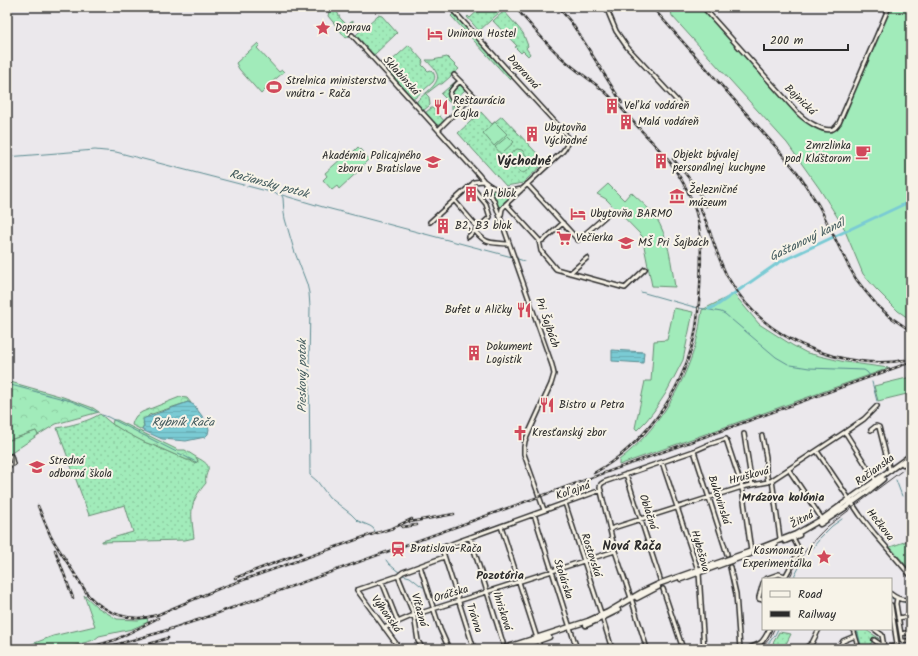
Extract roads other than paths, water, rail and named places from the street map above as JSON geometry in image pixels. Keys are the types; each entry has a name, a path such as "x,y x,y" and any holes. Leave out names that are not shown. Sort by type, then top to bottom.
{"main road":[{"name":"Račianska","path":"851,501 876,480 911,455"},
{"name":"Račianska","path":"851,501 911,458"},
{"name":"Žitná","path":"698,571 796,534 851,501"},
{"name":"Žitná","path":"515,649 570,629 604,614 632,600 656,585 793,538 818,525 851,501"},
{"name":"Žitná","path":"502,649 570,629"}],"street":[{"name":"Dopravná","path":"450,7 565,133 567,144 561,154 527,184"},
{"path":"606,7 616,31 621,38 679,103 676,105"},
{"name":"Bojnická","path":"703,7 799,114 812,124 830,130 835,128 839,122 889,7"},
{"name":"Sklabinská","path":"352,35 483,181 494,201 500,217"},
{"path":"438,130 474,96 454,75"},
{"path":"460,81 449,92 450,97 460,108"},
{"path":"430,222 474,182 483,181 491,187 500,190 509,191 522,189"},
{"path":"500,217 502,209 506,204 527,184 578,240 608,214"},
{"path":"468,237 490,216 486,204 471,185"},
{"path":"454,200 478,228"},
{"path":"506,204 539,240 541,251 556,269 630,289"},
{"name":"Pri Šajbách","path":"500,217 545,343 554,373 551,384 524,447 524,454 544,510"},
{"path":"539,242 545,239 563,223"},
{"path":"475,231 486,241 509,243"},
{"path":"570,273 587,258"},
{"path":"625,288 645,269"},
{"name":"Hrušková","path":"610,529 708,497 742,487 768,482 789,470 864,419 877,406"},
{"path":"871,430 876,426 879,427 890,470"},
{"path":"845,432 876,480"},
{"path":"744,434 752,485"},
{"path":"762,436 766,457 768,482"},
{"name":"Koľajná","path":"442,547 601,490 600,486 603,483 726,439 742,487"},
{"name":"Bukovinská","path":"694,451 727,554"},
{"name":"Hečkova","path":"817,451 874,533 911,576"},
{"path":"7,466 13,464 9,457"},
{"name":"Hybešova","path":"662,462 698,571 704,649"},
{"path":"789,470 822,519"},
{"name":"Oblačná","path":"626,474 660,579"},
{"path":"772,480 780,538"},
{"path":"742,487 751,551"},
{"path":"601,490 615,551 647,649"},
{"name":"Rostovská","path":"565,503 601,613"},
{"name":"Stolárska","path":"534,514 577,649"},
{"path":"501,526 536,635"},
{"name":"Ihrisková","path":"470,537 503,643"},
{"path":"768,578 779,574 784,578 799,550 793,538"},
{"name":"Trávna","path":"442,547 474,649"},
{"name":"Oráčska","path":"384,628 433,608 615,551"},
{"path":"398,622 382,582 398,576 403,572 444,557"},
{"path":"420,566 440,629 449,649"},
{"path":"730,567 736,594 740,649"},
{"name":"Víťazná","path":"398,576 414,615 418,641 423,649"},
{"name":"Výhonská","path":"382,582 357,590 400,649"},
{"path":"762,586 759,599 762,600"},
{"path":"664,589 683,649"},
{"path":"892,595 905,600 911,599"},
{"path":"897,598 896,604 901,626 901,634 903,641 907,641"},
{"path":"898,618 911,616"},
{"path":"603,620 612,649"},
{"path":"874,640 881,645 883,644 886,648 897,646 892,624"},
{"path":"746,649 760,643 764,639 768,630"},
{"path":"804,649 812,643 818,630"},
{"path":"853,630 859,649"},
{"path":"875,630 882,635 883,644"},
{"path":"901,634 911,632"},
{"path":"838,649 843,640 855,636"},
{"path":"539,644 540,649"}],"water":[{"path":"612,350 644,352 643,363 612,361"},
{"name":"Rybník Rača","path":"188,402 194,405 207,423 209,429 208,434 205,437 186,441 162,439 142,430 144,426 143,419"}],"waterway":[{"name":"Račiansky potok","path":"7,157 95,150 116,152 512,257"},
{"name":"Pieskový potok","path":"282,196 285,219 309,293 310,475 317,481 329,497 358,521 370,526 375,531"},
{"name":"Gaštanový kanál","path":"879,216 911,201"},
{"name":"Gaštanový kanál","path":"709,309 716,306 778,263 876,217"},
{"name":"Račiansky potok","path":"515,258 524,261"},
{"name":"Račiansky potok","path":"641,292 694,307 721,312 776,357 788,364"},
{"name":"Račiansky potok","path":"791,365 809,368 864,370 870,376"},
{"name":"Račiansky potok","path":"872,382 877,401"},
{"path":"7,384 71,401 97,412"},
{"path":"102,415 196,462"},
{"name":"Račiansky potok","path":"889,456 890,462"},
{"name":"Račiansky potok","path":"896,480 902,496"},
{"path":"820,538 832,526 842,519"},
{"path":"808,553 819,540"},
{"name":"Pieskový potok","path":"386,560 400,573"},
{"path":"794,578 802,562"},
{"name":"Pieskový potok","path":"403,575 410,577 423,587"},
{"path":"900,601 907,603 911,602"},
{"path":"764,649 778,630"},
{"path":"857,630 862,649"}],"tram line":[{"path":"790,578 806,550 828,526 911,464"},
{"path":"760,649 770,638 774,630"}],"railway":[{"path":"515,7 556,52 614,100 666,157 688,191 699,225 701,266 697,319 694,338 680,379 670,398 644,433 629,448 594,473"},
{"path":"558,7 571,22 622,103"},
{"path":"652,7 797,172 819,206 856,279 866,292 889,316 911,331"},
{"path":"673,159 695,187 706,206"},
{"path":"696,200 705,218 727,276 747,305 772,327 800,344 833,356 869,362 896,362 905,360"},
{"path":"100,649 158,633 204,618 911,362"},
{"path":"38,506 51,537 88,595 95,602 111,612 138,618 157,615 218,589 393,528 412,519"},
{"path":"410,522 454,514"},
{"path":"402,527 417,525"},
{"path":"55,550 73,598"},
{"path":"235,578 301,553"},
{"path":"84,649 115,640 158,618"},
{"path":"123,649 149,644 168,638"}],"place":[{"name":"Doprava","path":"323,28"},
{"name":"Uninova Hostel","path":"435,34"},
{"name":"Strelnica ministerstva vnútra - Rača","path":"274,87"},
{"name":"Veľká vodáreň","path":"612,106"},
{"name":"Reštaurácia Čajka","path":"441,107"},
{"name":"Malá vodáreň","path":"626,122"},
{"name":"Ubytovňa Východné","path":"532,134"},
{"name":"Zmrzlinka pod Kláštorom","path":"863,152"},
{"name":"Objekt bývalej personálnej kuchyne","path":"661,161"},
{"name":"Akadémia Policajného zboru v Bratislave","path":"433,162"},
{"name":"A1 blok","path":"471,194"},
{"name":"Železničné múzeum","path":"677,196"},
{"name":"Ubytovňa BARMO","path":"578,214"},
{"name":"B2, B3 blok","path":"443,226"},
{"name":"Večierka","path":"564,238"},
{"name":"MŠ Pri Šajbách","path":"626,243"},
{"name":"Bufet u Aličky","path":"524,310"},
{"name":"Dokument Logistik","path":"474,353"},
{"name":"Bistro u Petra","path":"547,405"},
{"name":"Kresťanský zbor","path":"520,433"},
{"name":"Stredná odborná škola","path":"37,467"},
{"name":"Bratislava-Rača","path":"398,549"},
{"name":"Kosmonaut / Experimentálka","path":"824,557"}],"district":[{"name":"Východné","path":"524,161"},
{"name":"Mrázova kolónia","path":"783,497"},
{"name":"Nová Rača","path":"632,546"},
{"name":"Pozotória","path":"500,575"}]}
